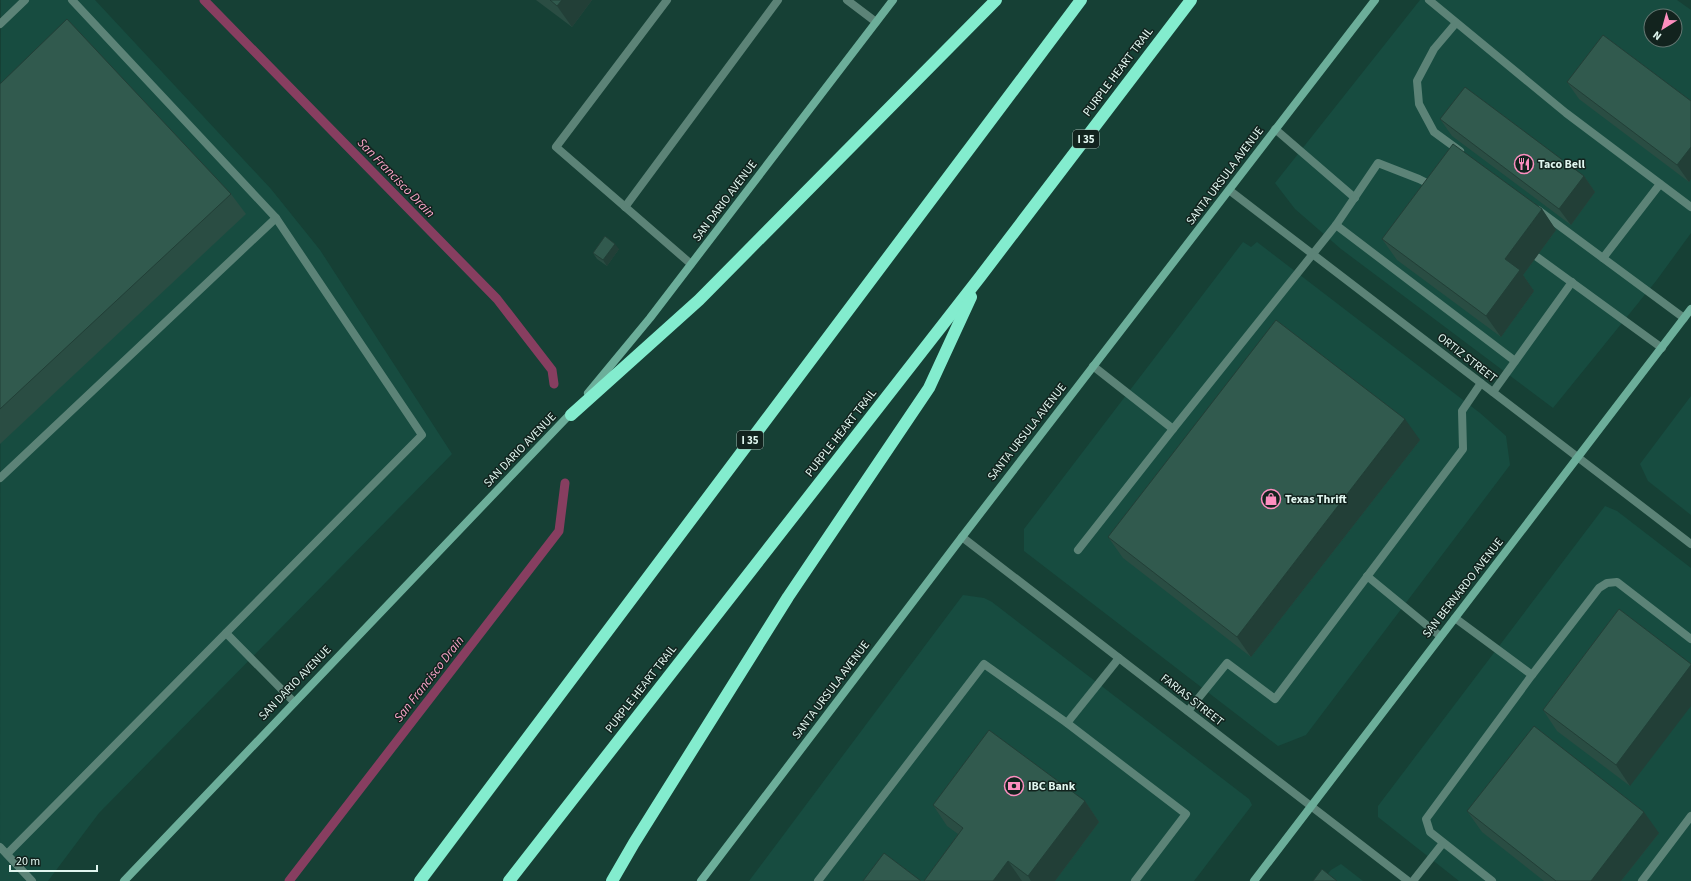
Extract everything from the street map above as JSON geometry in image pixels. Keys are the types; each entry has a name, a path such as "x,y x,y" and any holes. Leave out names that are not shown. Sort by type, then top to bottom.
{"highway":[{"path":"571,415 699,300 996,0"},
{"name":"I 35","path":"420,881 1081,0"},
{"name":"PURPLE HEART TRAIL","path":"509,881 980,277 1191,0"},
{"path":"612,881 634,843 788,597 929,388 980,277"}],"main road":[{"name":"SAN DARIO AVENUE","path":"124,881 294,702 571,415 650,318 893,0"},
{"name":"SANTA URSULA AVENUE","path":"701,881 962,537 1375,0"},
{"name":"SAN BERNARDO AVENUE","path":"1254,881 1691,309"}],"street":[{"path":"0,24 26,0"},
{"path":"7,854 422,435 276,218 72,0"},
{"path":"667,0 556,147 691,264"},
{"path":"625,207 778,0"},
{"path":"847,0 876,22"},
{"path":"1429,0 1566,113 1691,207"},
{"path":"1456,22 1434,49 1417,81 1420,104 1434,132 1466,156"},
{"path":"1275,129 1354,198"},
{"path":"1078,550 1336,225 1378,163 1419,179 1440,190"},
{"path":"1603,258 1660,184"},
{"name":"ORTIZ STREET","path":"1229,190 1691,544"},
{"path":"1534,207 1684,318"},
{"path":"0,478 276,218"},
{"path":"1336,225 1515,361"},
{"path":"1537,257 1662,348"},
{"path":"1493,392 1572,282"},
{"path":"1093,366 1174,429"},
{"path":"1188,711 1227,663 1275,699 1463,449 1462,411 1480,383"},
{"name":"FARIAS STREET","path":"962,537 1408,881"},
{"path":"1367,576 1440,636"},
{"path":"1492,881 1430,832 1426,819 1532,675 1599,588 1607,583 1617,582 1691,639"},
{"path":"1455,618 1532,675"},
{"path":"226,634 294,702"},
{"path":"1067,723 1119,658"},
{"path":"818,881 984,664 1067,723 1186,814 1135,881"},
{"path":"1642,881 1691,816"},
{"path":"1413,881 1443,843"},
{"path":"0,847 30,880"}],"shaded area":[{"path":"1,0 95,0 271,189 320,250 452,454 99,813 48,881 0,881"},
{"path":"1420,0 1677,0 1691,10 1691,233 1656,281 1553,408 1341,249 1295,209 1275,183"},
{"path":"1243,242 1251,247 1257,242 1480,413 1506,436 1510,465 1306,735 1278,746 1024,551 1024,529"},
{"path":"1691,396 1691,515 1648,481 1640,464"},
{"path":"1605,506 1617,511 1691,568 1691,881 1459,881 1378,817 1378,806"},
{"path":"963,595 984,598 992,602 1249,799 1252,805 1194,881 749,881"},
{"path":"1341,864 1363,881 1322,881 1331,870"}],"building":[{"path":"550,0 562,0 557,6"},
{"path":"67,19 231,194 0,409 0,84"},
{"path":"1603,35 1691,101 1691,147 1677,165 1567,82"},
{"name":"Taco Bell","path":"1465,87 1584,176 1559,209 1440,119"},
{"path":"1453,144 1542,209 1505,259 1520,270 1486,316 1382,239"},
{"path":"605,236 615,244 603,260 593,253"},
{"name":"Texas Thrift","path":"1276,320 1405,419 1237,637 1108,537"},
{"path":"1619,609 1691,665 1616,765 1543,710"},
{"path":"1534,726 1644,812 1591,881 1556,881 1467,811"},
{"name":"IBC Bank","path":"989,730 1085,801 1028,876 1008,861 993,881 924,881 963,828 933,805"},
{"path":"884,853 921,881 863,881"},
{"path":"1322,869 1337,881 1313,881"}],"waterway":[{"name":"San Francisco Drain","path":"204,0 497,299 552,370 554,384"},
{"name":"San Francisco Drain","path":"289,881 559,531 565,483"}],"place":[{"name":"Taco Bell","path":"1524,164"},
{"name":"Texas Thrift","path":"1271,499"},
{"name":"IBC Bank","path":"1014,786"}]}
